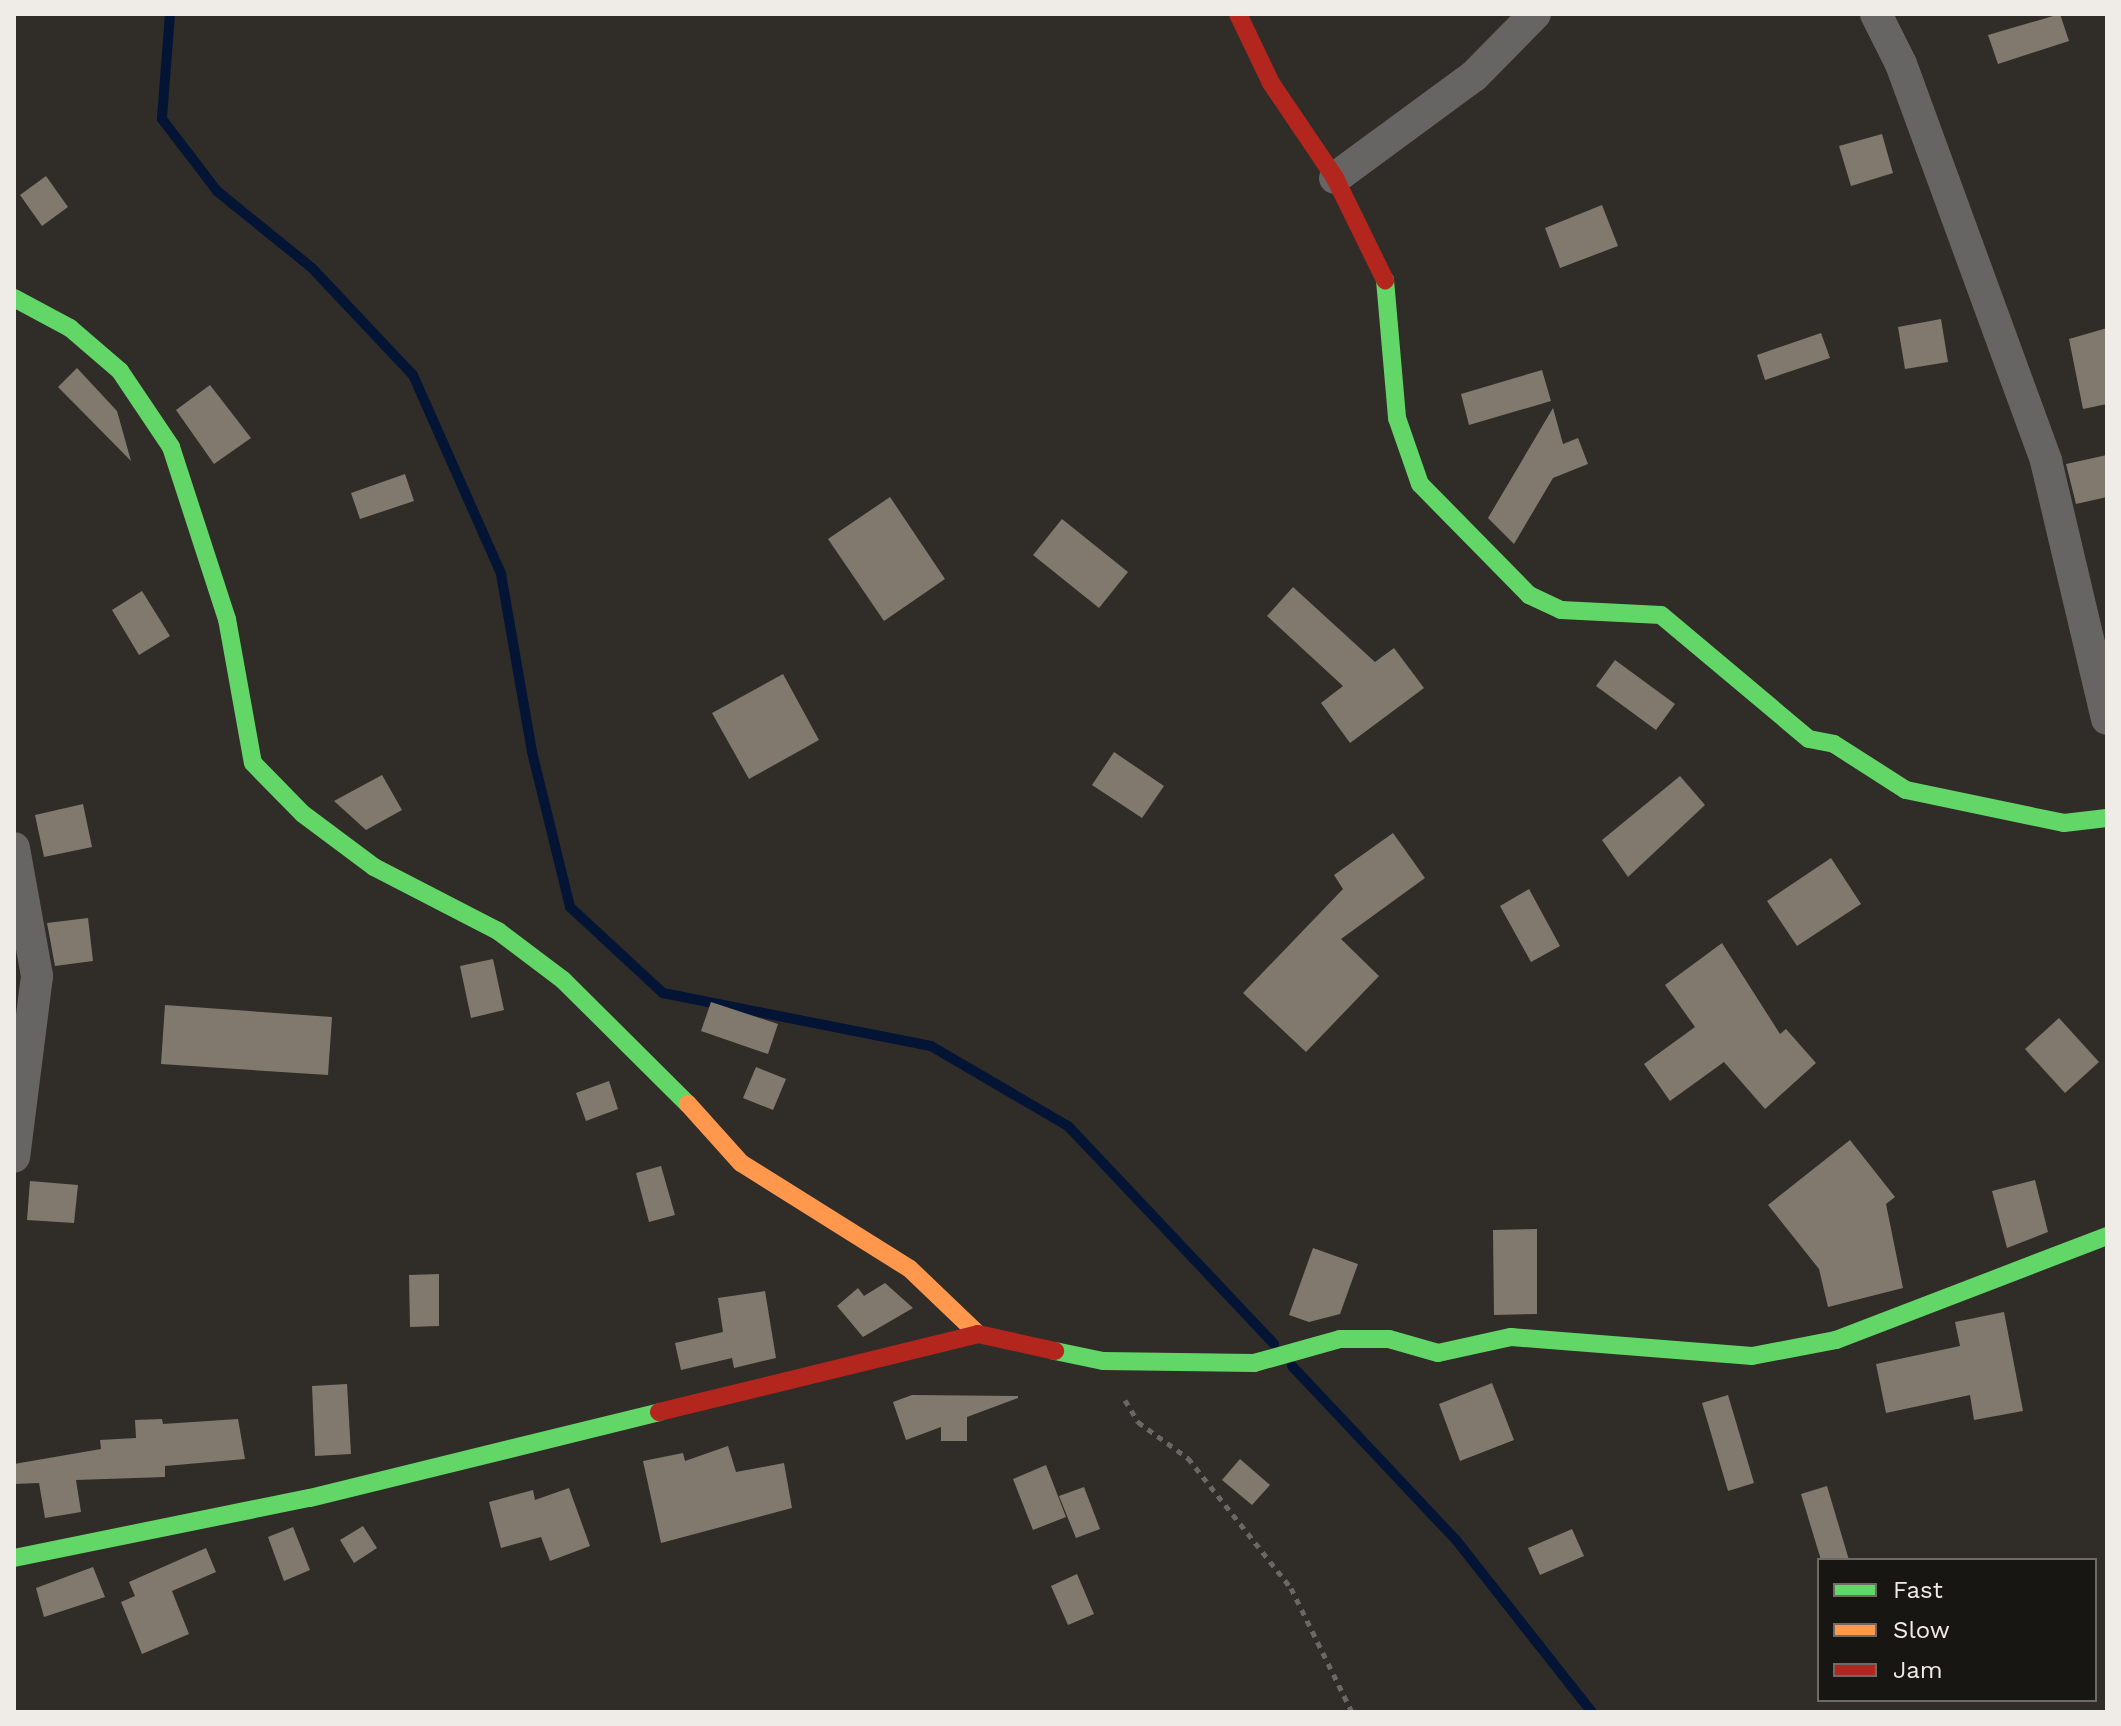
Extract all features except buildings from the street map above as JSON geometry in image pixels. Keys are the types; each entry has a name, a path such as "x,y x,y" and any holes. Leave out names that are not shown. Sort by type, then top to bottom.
{"street":[{"path":"1238,14 1271,83 1335,178 1388,286 1397,418 1420,484 1529,595 1561,610 1661,615 1809,739 1834,744 1906,790 2064,823 2107,818"},
{"path":"1335,178 1474,76 1535,14"},
{"path":"1876,14 1901,64 2046,461 2107,719"},
{"path":"14,298 70,328 120,371 171,447 227,619 253,763 303,814 374,867 498,931 563,980 631,1041 741,1163 910,1269 978,1334"},
{"path":"14,848 37,976 14,1157"},
{"path":"14,1558 310,1498 978,1334 1103,1361 1254,1363 1340,1339 1389,1339 1438,1353 1511,1337 1752,1356 1836,1340 2107,1236"}],"path":[{"path":"1103,1361 1138,1422 1188,1458 1291,1588 1352,1712"}],"waterway":[{"path":"170,14 162,119 217,191 312,268 413,375 501,574 532,752 570,907 663,993 931,1046 1068,1126 1274,1344"},
{"path":"1292,1366 1456,1540 1592,1712"}],"traffic: fast":[{"path":"1385,280 1397,418 1420,484 1529,595 1561,610 1661,615 1809,739 1834,744 1906,790 2064,823 2107,818"},
{"path":"14,298 70,328 120,371 171,447 227,619 253,763 303,814 374,867 498,931 563,980 688,1104"},
{"path":"1055,1351 1103,1361 1254,1363 1340,1339 1389,1339 1438,1353 1511,1337 1752,1356 1836,1340 2107,1236"},
{"path":"14,1558 310,1498 659,1412"}],"traffic: slow":[{"path":"688,1104 741,1163 910,1269 978,1334"}],"traffic: jam":[{"path":"1238,14 1271,83 1335,178 1385,280"},
{"path":"659,1412 978,1334 1055,1351"}]}
